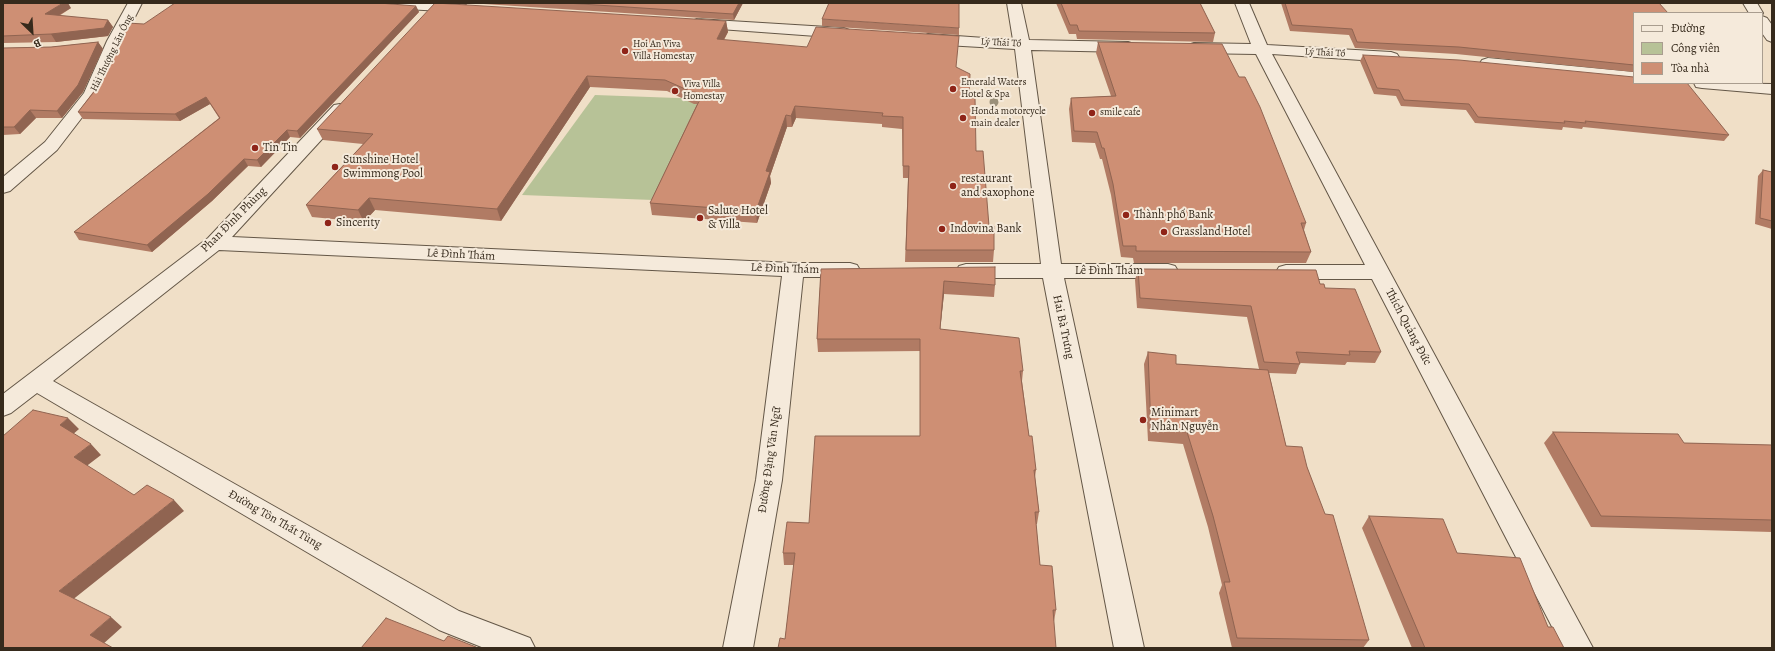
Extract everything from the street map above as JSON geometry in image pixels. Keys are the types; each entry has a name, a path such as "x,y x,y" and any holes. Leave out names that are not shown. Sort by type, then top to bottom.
{"street":[{"name":"Hải Thượng Lãn Ông","path":"3,187 51,146 92,94 115,41 135,3"},
{"path":"368,3 437,5 475,9"},
{"name":"Hai Bà Trưng","path":"1014,3 1022,45 1052,271 1129,648"},
{"name":"Thích Quảng Đức","path":"1242,3 1261,49 1578,648"},
{"path":"1750,3 1755,12"},
{"path":"419,24 437,5"},
{"path":"681,23 855,34"},
{"path":"1763,23 1772,37"},
{"name":"Lý Thái Tổ","path":"911,38 1022,45 1142,47"},
{"path":"96,44 115,41"},
{"name":"Lý Thái Tổ","path":"1182,48 1261,49 1409,58"},
{"path":"1472,62 1633,77"},
{"path":"1712,84 1772,90"},
{"name":"Phan Đình Phùng","path":"3,407 215,243 355,93"},
{"name":"Lê Đình Thám","path":"215,243 793,270 872,270"},
{"name":"Đường Đặng Văn Ngữ","path":"738,648 769,480 793,270"},
{"name":"Lê Đình Thám","path":"950,270 1188,271"},
{"path":"1267,272 1379,272"},
{"name":"Đường Tôn Thất Tùng","path":"35,381 450,621 520,648"}],"green space":[{"path":"595,95 705,99 653,200 522,195"}],"building":[{"path":"3,3 63,3 45,14 108,20 104,28 51,34 3,36"},
{"path":"175,3 379,3 416,6 297,131 287,130 257,160 244,159 208,194 147,245 74,232 220,118 206,97 175,114 78,112 97,88 127,23 144,24"},
{"path":"435,3 726,21 717,39 807,47 816,27 959,36 956,67 970,74 969,98 975,98 976,151 983,151 989,226 994,226 994,250 906,250 909,166 903,166 903,117 882,116 883,113 795,106 791,116 786,115 766,171 770,172 756,211 650,203 703,93 692,92 665,80 587,76 497,209 369,198 358,210 306,205 373,134 317,129"},
{"path":"566,3 739,3 733,14"},
{"path":"829,3 959,3 959,28 822,19"},
{"path":"1061,3 1200,3 1215,33 1079,31 1077,25 1070,25"},
{"path":"1285,3 1659,3 1667,12 1633,12 1633,65 1459,47 1357,42 1352,29 1292,25"},
{"path":"98,42 78,85 57,111 30,110 14,127 3,127 3,48 51,47"},
{"path":"1098,42 1222,44 1239,77 1245,77 1260,107 1306,223 1301,223 1311,252 1136,251 1136,246 1123,246 1113,184 1104,148 1102,148 1097,132 1074,131 1071,98 1116,96"},
{"path":"1363,55 1459,60 1633,77 1633,84 1688,84 1729,135 1585,121 1586,123 1564,121 1565,123 1478,117 1469,104 1404,100 1399,90 1377,88"},
{"path":"1763,170 1772,172 1772,221 1760,218"},
{"path":"995,267 995,285 944,281 940,329 1019,338 1023,371 1020,371 1029,436 1032,436 1036,470 1034,470 1039,512 1035,512 1040,565 1052,566 1056,610 1053,610 1056,648 778,648 780,638 785,639 795,553 783,553 787,522 809,523 815,436 920,436 920,339 817,339 821,269"},
{"path":"1138,269 1316,270 1320,284 1324,284 1325,288 1355,289 1381,352 1349,351 1350,355 1296,352 1300,364 1264,362 1251,306 1140,298"},
{"path":"1148,352 1176,355 1176,364 1268,370 1286,446 1302,447 1307,467 1325,514 1333,515 1369,640 1237,638 1224,582 1230,582 1213,516 1187,432 1151,429"},
{"path":"33,410 68,418 60,425 91,444 74,457 134,495 147,485 174,500 59,591 111,617 90,635 113,648 3,648 3,436"},
{"path":"1553,432 1678,434 1684,443 1772,445 1772,520 1601,516"},
{"path":"1369,516 1443,519 1457,553 1520,558 1548,627 1553,627 1564,648 1425,648"},
{"path":"386,618 444,641 448,636 476,647 361,648"}],"place":[{"name":"Hoi An Viva Villa Homestay","path":"625,51"},
{"name":"Emerald Waters Hotel & Spa","path":"953,89"},
{"name":"Viva Villa Homestay","path":"675,91"},
{"name":"smile cafe","path":"1092,113"},
{"name":"Honda motorcycle main dealer","path":"963,118"},
{"name":"Tin Tin","path":"255,148"},
{"name":"Sunshine Hotel Swimmong Pool","path":"335,167"},
{"name":"restaurant and saxophone","path":"953,186"},
{"name":"Thành phố Bank","path":"1126,215"},
{"name":"Salute Hotel & Villa","path":"700,218"},
{"name":"Sincerity","path":"328,223"},
{"name":"Indovina Bank","path":"942,229"},
{"name":"Grassland Hotel","path":"1164,232"},
{"name":"Minimart Nhân Nguyễn","path":"1143,420"}]}
